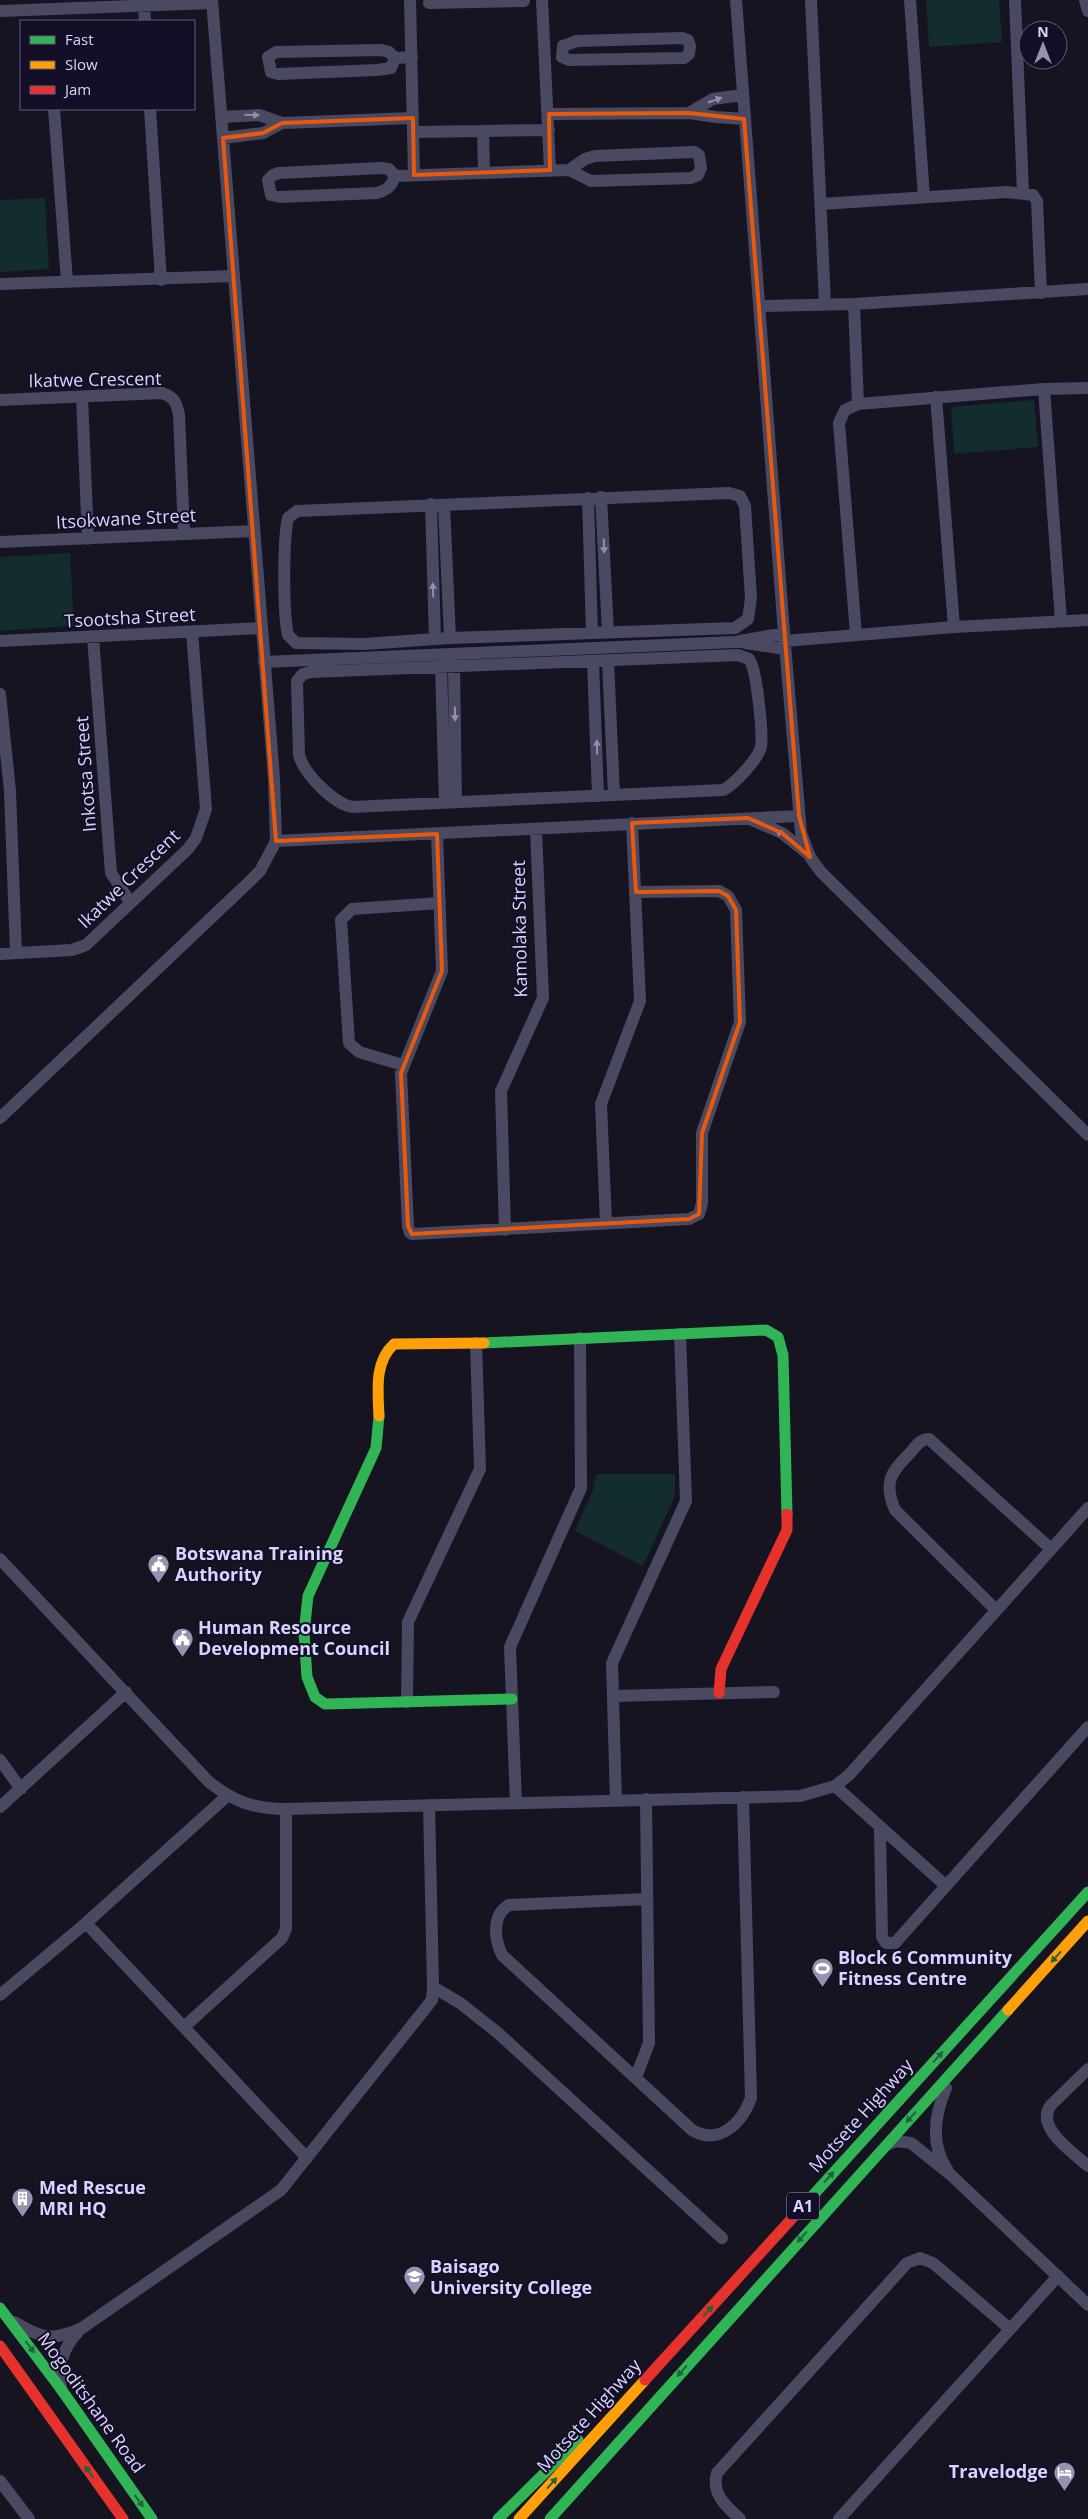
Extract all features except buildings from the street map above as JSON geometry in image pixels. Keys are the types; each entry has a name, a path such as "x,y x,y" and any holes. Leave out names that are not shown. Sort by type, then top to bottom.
{"main road":[{"path":"512,1699 325,1704 315,1698 307,1680 305,1607 308,1596 378,1441 379,1366 384,1352 394,1344 476,1343 766,1330 778,1337 783,1355 787,1530 719,1673 719,1694"},
{"name":"Motsete Highway","path":"519,2519 1088,1892"},
{"name":"A1","path":"550,2519 1088,1921"},
{"name":"Mogoditshane Road","path":"4,2313 61,2389 152,2519"},
{"path":"498,2519 688,2332"},
{"path":"0,2346 122,2519"},
{"path":"562,2519 608,2454"}],"street":[{"path":"410,0 414,175"},
{"path":"542,0 550,170"},
{"path":"736,0 798,816 801,833 810,857"},
{"path":"811,0 825,304"},
{"path":"910,0 924,197"},
{"path":"1015,0 1023,192"},
{"path":"1085,0 1088,11"},
{"path":"0,11 47,15 212,1 264,662 276,841 260,871 0,1118"},
{"path":"429,3 444,1 524,1"},
{"path":"144,6 145,20"},
{"path":"682,38 688,40 690,46 689,54 684,58 569,60 562,57 561,52 563,46 577,40 682,38"},
{"path":"629,39 630,59"},
{"path":"396,58 391,68 278,74 271,72 268,67 268,57 276,52 381,50 389,52 396,58 412,57"},
{"path":"330,51 330,72"},
{"path":"545,53 561,52"},
{"path":"689,113 713,99 743,94"},
{"path":"54,110 67,281"},
{"path":"150,110 161,280"},
{"path":"548,114 689,113 716,118 744,119"},
{"path":"221,117 259,115 282,123 413,118"},
{"path":"224,138 263,133 282,123"},
{"path":"414,132 549,130"},
{"path":"483,131 484,172"},
{"path":"395,176 393,184 385,190 376,193 280,197 271,195 268,188 268,180 273,175 279,173 381,168 389,170 395,176 570,170 591,180 691,178 698,174 701,161 699,155 694,152 594,156 585,159 570,170"},
{"path":"821,204 1023,192 1033,195 1037,201 1041,293"},
{"path":"0,284 161,280 234,276"},
{"path":"759,306 854,304 1088,289"},
{"path":"854,304 858,404"},
{"path":"856,634 839,423 844,410 858,404 1044,389 1088,388"},
{"path":"1044,389 1061,621"},
{"name":"Ikatwe Crescent","path":"0,400 162,393 174,400 179,415 184,533"},
{"path":"82,397 88,539"},
{"path":"936,397 954,627"},
{"path":"729,494 740,496 744,502 751,598 748,619 735,628 450,638 364,644 303,644 291,640 288,635 285,592 288,518 297,511 588,498 729,494"},
{"path":"601,497 608,632"},
{"path":"588,498 592,633"},
{"path":"431,504 435,639"},
{"path":"444,504 450,638"},
{"name":"Itsokwane Street","path":"0,542 184,533 254,532"},
{"path":"264,662 454,666 523,657 608,661 735,642 785,641 954,627 1088,620"},
{"name":"Tsootsha Street","path":"0,641 261,628"},
{"path":"679,630 681,651"},
{"name":"Ikatwe Crescent","path":"0,954 79,948 188,849 202,826 206,810 192,632"},
{"path":"522,636 523,657"},
{"name":"Inkotsa Street","path":"93,637 111,873 130,902"},
{"path":"364,644 365,664"},
{"path":"681,651 738,655 750,659 755,671 761,742 758,754 733,784 723,790 347,806 337,800 306,770 301,762 298,747 296,687 299,677 311,672 365,664 523,657 681,651"},
{"path":"594,661 598,796"},
{"path":"608,661 614,795"},
{"path":"441,666 450,802"},
{"path":"450,802 454,666"},
{"path":"0,694 10,791 16,953"},
{"path":"276,841 536,830 632,822 798,816"},
{"path":"748,818 782,833 810,857 822,872 1088,1135"},
{"path":"606,1223 601,1104 640,1001 632,822"},
{"name":"Kamolaka Street","path":"505,1230 501,1092 543,998 536,830"},
{"path":"437,834 441,979 403,1065 400,1082 410,1233 505,1230 689,1219 699,1214 702,1202 702,1134 740,1022 736,910 734,902 723,893 708,890 636,892"},
{"path":"403,1065 359,1052 349,1043 341,920 352,909 440,903"},
{"path":"616,1800 611,1670 613,1657 686,1501 680,1334"},
{"path":"516,1803 510,1647 582,1484 580,1338"},
{"path":"407,1702 408,1622 480,1469 476,1343"},
{"path":"996,1610 895,1510 890,1498 889,1487 894,1469 920,1442 929,1439 1051,1550"},
{"path":"0,1560 209,1782 227,1796 245,1805 263,1809 286,1809 800,1796 835,1786 849,1775 1088,1508"},
{"path":"0,1807 126,1692"},
{"path":"613,1696 774,1692"},
{"path":"880,1829 882,1937 886,1943 895,1943 1088,1727"},
{"path":"0,1760 21,1788"},
{"path":"835,1786 880,1829 945,1885"},
{"path":"0,1995 86,1923 227,1796"},
{"path":"647,1899 509,1905 502,1910 496,1931 497,1944 502,1955 595,2043 636,2077 692,2130 701,2135 714,2136 726,2132 740,2120 748,2108 751,2098 743,1797"},
{"path":"636,2077 650,2043 646,1799"},
{"path":"4,2313 34,2334 46,2338 59,2338 82,2328 281,2190 429,2006 433,1987 429,1805"},
{"path":"184,2026 282,1938 286,1929 286,1809"},
{"path":"86,1923 307,2158"},
{"path":"433,1987 460,2003 498,2033 722,2238"},
{"path":"1088,2069 1050,2106 1046,2118 1052,2132 1088,2166"},
{"path":"950,2075 936,2115 936,2132 941,2160 951,2175"},
{"path":"884,2146 896,2142 911,2143 951,2175 1088,2305"},
{"path":"740,2519 719,2496 715,2480 718,2473 907,2263 920,2258 933,2263 1010,2329"},
{"path":"839,2519 1058,2276"},
{"path":"61,2389 60,2371 64,2350 82,2328"},
{"path":"0,2481 29,2519"}],"highlighted area":[{"path":"689,113 744,119 799,816 810,857 782,833 748,818 632,823 636,892 719,891 728,896 736,910 740,1022 702,1133 699,1214 689,1219 412,1234 408,1226 401,1073 442,971 437,834 276,841 223,138 263,133 282,123 413,118 414,175 550,170 549,114"}],"green space":[{"path":"926,0 999,0 1002,42 929,47"},
{"path":"45,198 49,269 0,272 0,200"},
{"path":"1034,400 1038,447 954,454 951,407"},
{"path":"70,553 74,626 0,631 0,557"},
{"path":"596,1474 675,1474 675,1496 643,1566 575,1531 593,1490"}],"traffic: fast":[{"path":"484,1343 766,1330 778,1337 783,1355 787,1514"},
{"path":"379,1416 376,1448 308,1596 304,1633 307,1677 315,1697 325,1704 512,1699"},
{"path":"796,2214 1088,1892"},
{"path":"550,2519 1008,2010"},
{"path":"0,2308 61,2389 152,2519"},
{"path":"498,2519 578,2440"}],"traffic: slow":[{"path":"379,1416 378,1387 380,1368 383,1359 394,1344 484,1343"},
{"path":"1008,2010 1088,1921"},
{"path":"519,2519 645,2380"}],"traffic: jam":[{"path":"719,1693 721,1669 787,1530 787,1514"},
{"path":"645,2380 796,2214"},
{"path":"0,2346 123,2519"}],"place":[{"name":"Botswana Training Authority","path":"159,1583"},
{"name":"Human Resource Development Council","path":"182,1657"},
{"name":"Block 6 Community Fitness Centre","path":"822,1987"},
{"name":"Med Rescue MRI HQ","path":"23,2217"},
{"name":"Baisago University College","path":"414,2296"},
{"name":"Travelodge","path":"1064,2491"}]}
